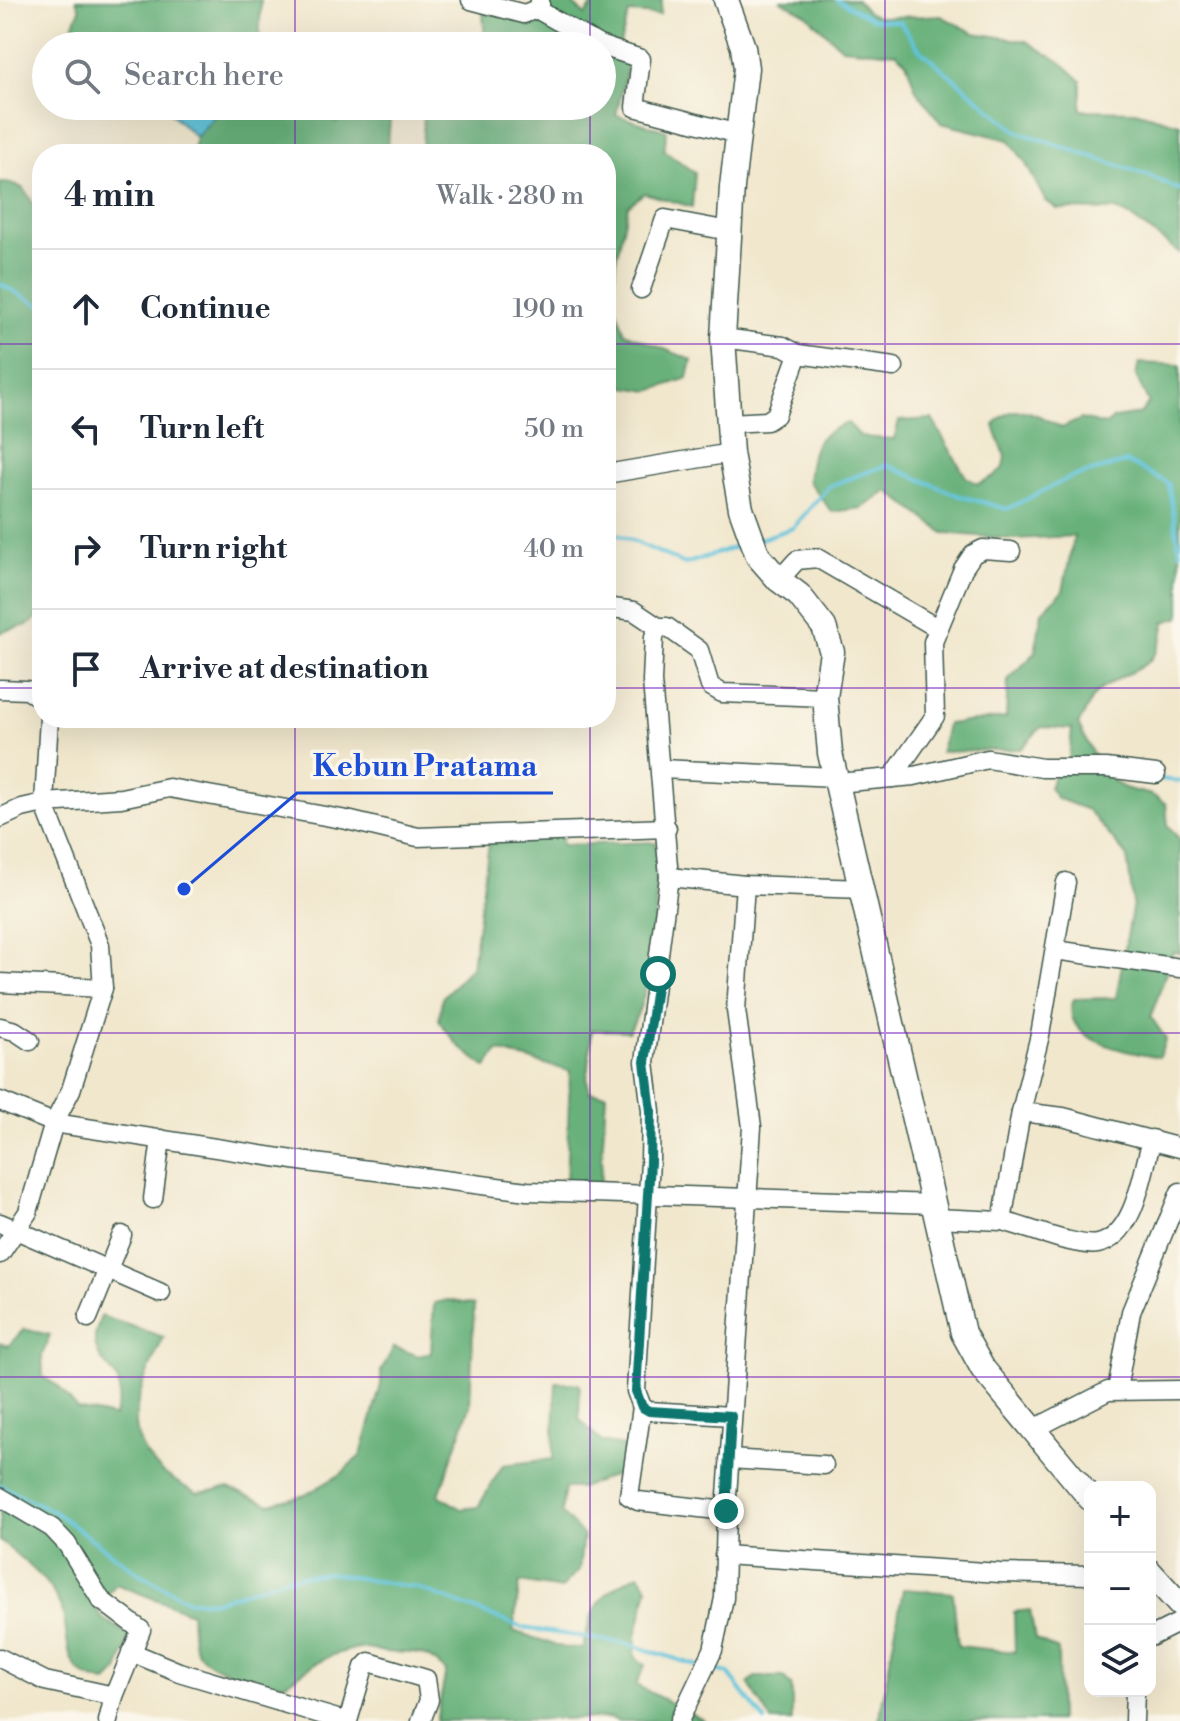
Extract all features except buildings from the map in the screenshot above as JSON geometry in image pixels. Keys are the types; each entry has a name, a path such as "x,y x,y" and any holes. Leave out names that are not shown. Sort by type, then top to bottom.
{"street":[{"path":"471,0 524,14 540,4 572,32"},
{"path":"726,0 746,57 729,231 723,338 731,453 748,531 758,556 779,580 799,595 824,627 832,652 825,697 836,780 864,889 963,1333 983,1369 1084,1491"},
{"path":"616,51 641,59 635,107 738,134"},
{"path":"641,289 665,219 729,231"},
{"path":"723,338 783,346 798,354 894,367"},
{"path":"729,423 767,421 776,415 798,354"},
{"path":"616,472 731,453"},
{"path":"892,778 935,716 931,661 937,628 973,554 983,549 1011,551"},
{"path":"779,580 797,560 817,558 937,628"},
{"path":"616,608 634,611 658,627 667,627 699,650 710,686 722,693 825,697"},
{"path":"658,627 654,637 652,681 669,877 645,1062 651,1111 649,1194 636,1372 636,1391 642,1407 629,1496 638,1501 726,1511"},
{"path":"0,689 32,693"},
{"path":"0,1254 8,1227 28,1212 54,1123 71,1090 103,988 100,945 44,803 48,728"},
{"path":"661,769 836,780 892,778 988,759 1042,768 1106,768 1156,774"},
{"path":"0,818 44,803 184,789 418,837 667,828"},
{"path":"669,877 745,885 864,889"},
{"path":"1002,1221 1021,1112 1040,1035 1066,882"},
{"path":"679,1721 713,1650 724,1598 731,1416 752,1113 738,1044 736,993 745,885"},
{"path":"1055,950 1180,968"},
{"path":"0,983 103,988"},
{"path":"0,1027 15,1031 30,1041"},
{"path":"0,1101 54,1123 482,1186 576,1194 649,1194 936,1211 1002,1221 1090,1244 1107,1240 1127,1219 1152,1139"},
{"path":"1021,1112 1063,1117 1180,1148"},
{"path":"153,1199 161,1139"},
{"path":"1117,1390 1131,1312 1180,1192"},
{"path":"8,1227 161,1293"},
{"path":"88,1318 122,1235"},
{"path":"1032,1430 1082,1402 1117,1390 1180,1390"},
{"path":"642,1407 731,1416"},
{"path":"729,1459 824,1465"},
{"path":"0,1497 52,1528 101,1600 141,1630 114,1696 108,1721"},
{"path":"724,1555 1000,1573 1084,1575"},
{"path":"1156,1579 1180,1605"},
{"path":"1156,1634 1180,1622"},
{"path":"131,1652 179,1672 346,1721 364,1667 369,1662 426,1679 429,1700 421,1721"},
{"path":"0,1658 45,1681 114,1696"},
{"path":"1134,1721 1135,1697"}],"green space":[{"path":"76,0 261,0 260,32 71,32 80,9"},
{"path":"553,0 568,0 585,15 597,0 662,0 660,15 629,13 618,50 629,60 616,115 616,32 484,32 483,12 541,22"},
{"path":"780,0 857,0 867,12 879,17 941,16 974,33 1026,41 1062,63 1081,81 1081,110 1135,111 1180,124 1180,253 1128,215 1116,210 1057,209 1045,200 1025,162 1009,140 941,123 916,90 906,62 896,53 842,48 806,14"},
{"path":"616,115 667,131 664,150 695,173 692,207 644,193 628,206 616,260 616,144 422,144 423,120 616,120"},
{"path":"211,120 334,120 336,123 340,120 390,120 388,144 194,144 196,137"},
{"path":"0,183 18,185 32,202 32,622 0,633"},
{"path":"616,308 625,333 692,360 688,378 650,391 616,386"},
{"path":"1139,363 1180,365 1180,617 1165,622 1161,640 1149,661 1094,695 1078,724 1097,761 1110,778 1125,788 1150,795 1166,804 1168,825 1180,840 1180,953 1173,952 1151,1017 1166,1039 1159,1057 1100,1043 1076,1025 1072,1013 1074,999 1116,998 1133,903 1127,856 1088,810 1056,798 1049,787 1060,763 1069,760 1072,729 1041,727 1021,749 941,752 947,724 1006,718 1008,680 1035,653 1042,612 1063,591 1074,536 1013,539 944,533 888,491 862,508 832,512 808,481 813,450 828,432 848,423 861,437 894,439 899,421 932,419 966,477 978,484 1004,466 1004,453 994,425 1010,412 1027,412 1062,428 1081,419 1106,425 1114,418 1140,414 1149,403 1136,376"},
{"path":"491,829 561,829 562,845 656,842 654,940 639,1011 629,1031 592,1030 587,1080 590,1092 606,1094 600,1188 566,1186 570,1071 498,1051 486,1068 457,1044 439,1021 442,998 472,966"},
{"path":"448,1300 474,1305 470,1406 439,1495 461,1509 478,1507 503,1465 553,1459 556,1382 580,1384 579,1419 602,1442 624,1446 622,1472 581,1488 565,1488 561,1513 583,1535 579,1570 561,1589 520,1582 513,1631 565,1648 583,1648 599,1602 615,1587 639,1574 648,1588 636,1636 635,1657 645,1665 636,1685 705,1721 618,1721 611,1718 436,1721 446,1671 423,1655 367,1648 333,1655 285,1684 248,1678 220,1669 199,1654 193,1641 191,1613 116,1584 96,1609 103,1619 130,1635 118,1671 107,1682 90,1678 79,1671 69,1650 62,1611 52,1590 24,1560 0,1541 0,1343 8,1346 24,1329 50,1335 42,1355 43,1377 58,1386 77,1409 114,1417 119,1400 117,1379 102,1360 95,1341 101,1316 164,1337 137,1407 136,1426 141,1445 152,1462 170,1478 197,1493 228,1488 269,1504 305,1495 341,1474 361,1455 381,1385 381,1371 394,1347 419,1356 431,1352 434,1303"},
{"path":"903,1589 953,1593 958,1646 1015,1652 1014,1612 1030,1610 1035,1639 1058,1650 1059,1721 879,1721"},
{"path":"755,1677 783,1677 792,1687 792,1721 772,1721 748,1683"}],"water":[{"path":"178,120 211,120 196,137"}],"waterway":[{"path":"837,0 872,19 900,22 920,50 1018,132 1150,176 1180,190"},
{"path":"0,284 32,301"},
{"path":"760,539 793,528 829,486 887,465 957,495 1007,509 1069,478 1127,462 1168,483 1180,552"},
{"path":"616,533 685,564 744,544"},
{"path":"1158,779 1180,781"},
{"path":"0,1485 53,1511 140,1574 189,1601 217,1601 286,1578 329,1573 417,1588 523,1628 629,1644 698,1666"},
{"path":"711,1669 728,1673 765,1721"}],"place":[{"name":"Kebun Pratama","path":"184,889"}],"route":[{"path":"658,974 645,1062 651,1111 650,1162 638,1318 636,1391 638,1401 649,1411 731,1416 726,1511"}]}
